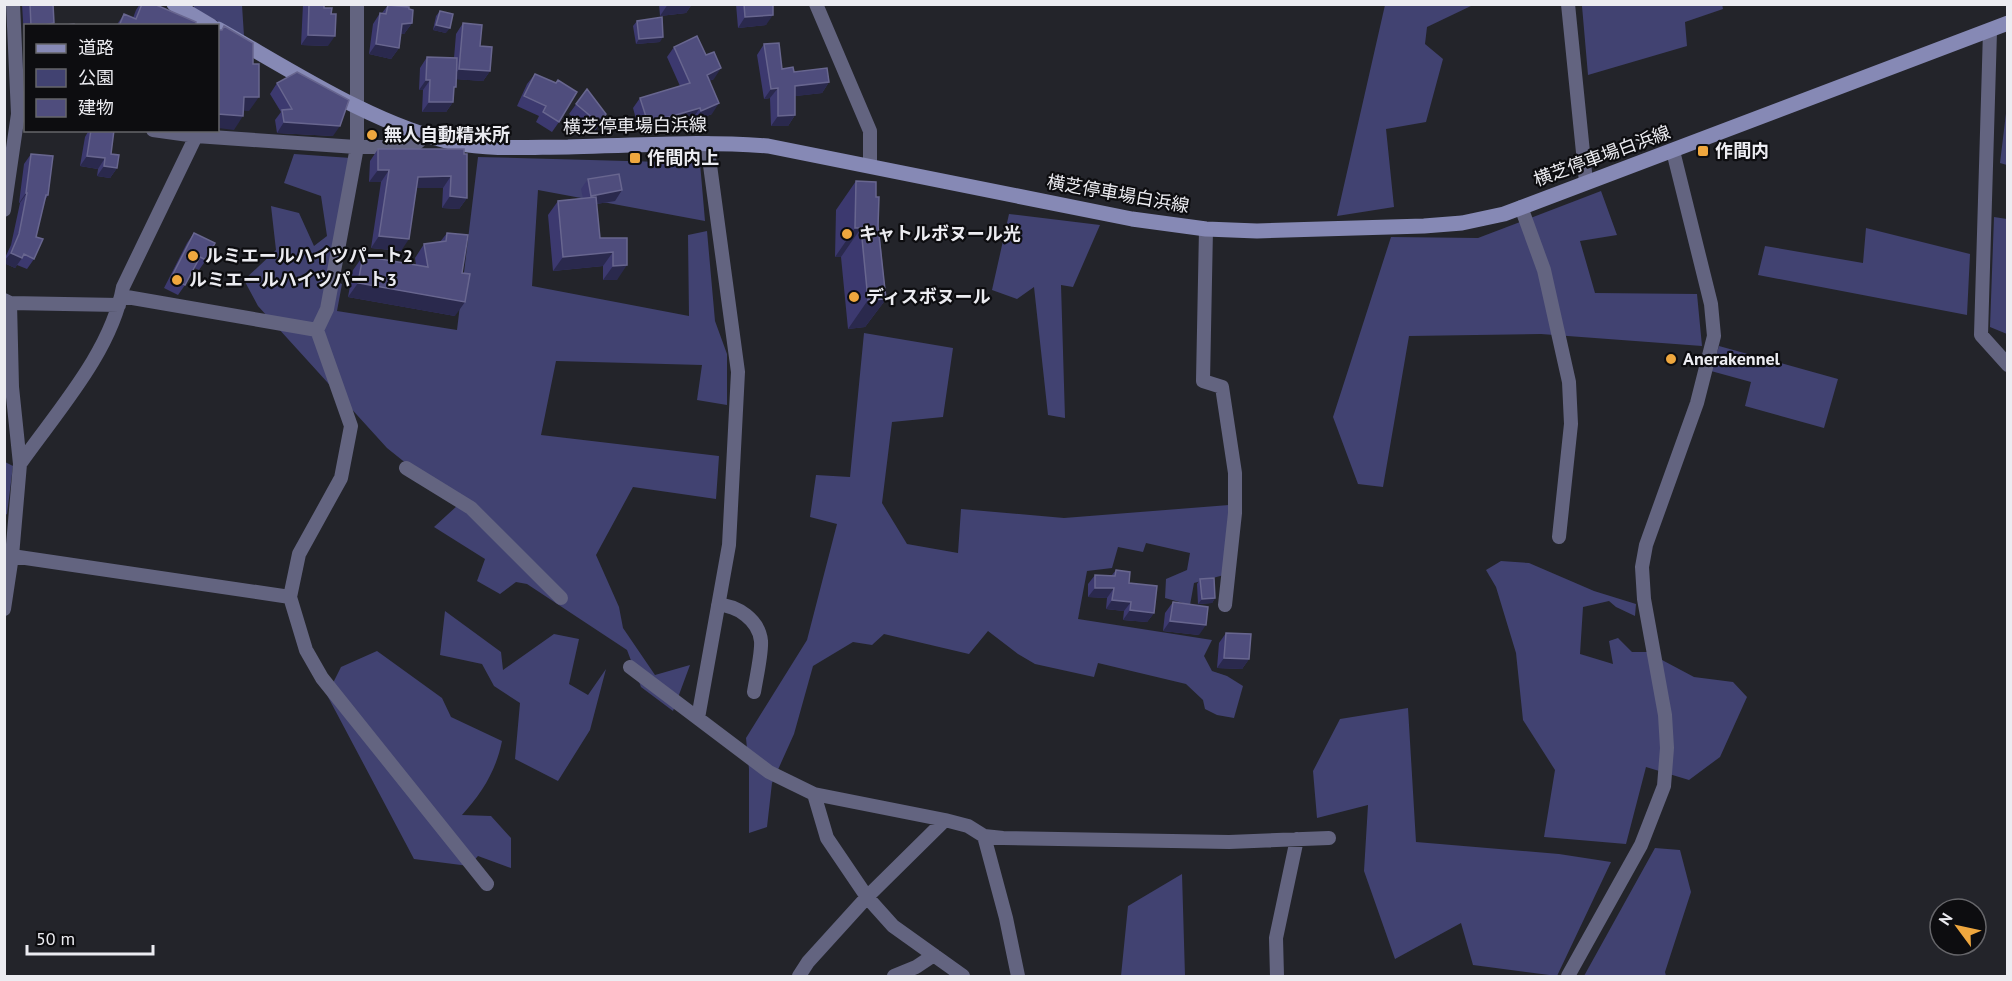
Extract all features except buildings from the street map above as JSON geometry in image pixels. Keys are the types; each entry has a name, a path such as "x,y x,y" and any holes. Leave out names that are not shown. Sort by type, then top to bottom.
{"main road":[{"path":"174,4 208,24"},
{"name":"横芝停車場白浜線","path":"219,30 358,107 426,135 457,143 516,148 707,143 768,146 1132,219 1206,229 1257,231 1424,226 1462,223 1504,214 2007,23"}],"street":[{"path":"4,210 22,114 13,4"},
{"path":"357,4 357,147 327,309 317,330 351,426 342,478 298,554 290,597 306,650 322,678 487,884"},
{"path":"816,4 870,131 870,165"},
{"path":"1568,4 1586,182"},
{"path":"1990,31 1981,335 2007,365"},
{"path":"167,132 357,147 404,147 417,143 426,135"},
{"path":"20,464 102,345 120,301 123,287 196,136"},
{"path":"698,718 729,545 738,372 707,143"},
{"path":"1568,976 1641,845 1664,786 1667,748 1665,715 1644,599 1642,567 1646,545 1697,403 1714,336 1711,304 1673,151"},
{"path":"1521,207 1544,270 1569,382 1571,424 1559,537"},
{"path":"1206,229 1203,381 1222,387 1235,473 1235,513 1225,605"},
{"path":"4,609 12,556 10,530 20,464 12,387 7,302 120,301 317,330"},
{"path":"406,468 471,508 561,598"},
{"path":"12,556 290,597"},
{"path":"718,605 730,605 747,615 756,628 761,641 754,692"},
{"path":"630,667 769,772 814,794 945,820 968,826 984,836 1229,842 1329,838"},
{"path":"814,794 827,837 867,897 893,926 963,976"},
{"path":"799,976 808,962 867,897 945,820"},
{"path":"984,836 1018,976"},
{"path":"1277,976 1276,938 1297,840"},
{"path":"894,976 916,967 934,955"}],"green space":[{"path":"1590,4 1722,4 1723,9 1685,22 1687,46 1588,75 1582,6"},
{"path":"194,5 242,5 244,36 194,8"},
{"path":"1385,5 1473,5 1427,27 1425,44 1443,59 1426,122 1386,129 1394,207 1337,216"},
{"path":"2007,105 2007,165 2000,163"},
{"path":"294,154 351,158 327,278 342,284 337,311 457,330 478,157 700,163 705,221 538,190 532,286 689,316 688,235 707,231 715,321 727,354 727,405 697,400 702,365 556,361 541,435 719,456 716,499 633,487 596,555 619,607 623,628 655,675 690,665 673,711 641,687 627,650 527,584 516,582 500,594 477,581 485,559 434,527 458,505 387,448 258,306 244,280 276,250 271,206 299,213 314,246 327,236 321,196 284,183"},
{"path":"1601,191 1617,235 1580,241 1595,293 1697,294 1702,346 1541,334 1409,336 1383,487 1358,484 1333,417 1391,237 1478,238"},
{"path":"1009,214 1100,225 1073,287 1061,285 1065,418 1048,415 1034,287 1017,299 992,290"},
{"path":"1994,217 2007,219 2007,334 1990,327"},
{"path":"1866,228 1970,254 1967,315 1758,275 1765,246 1863,263"},
{"path":"864,333 953,348 943,417 892,422 882,503 907,544 958,553 961,509 1064,518 1229,505 1224,575 1194,583 1190,605 1165,598 1166,579 1187,570 1190,553 1146,543 1143,552 1118,547 1112,568 1087,571 1078,619 1212,640 1204,656 1212,671 1227,676 1243,686 1234,718 1217,715 1205,709 1203,700 1186,684 1098,663 1094,677 1035,664 988,631 969,654 884,634 872,645 853,642 813,666 794,734 772,783 767,827 749,833 749,769 746,738 807,640 837,524 810,517 816,475 850,477"},
{"path":"1719,346 1838,379 1824,428 1745,406 1751,382 1711,371"},
{"path":"5,462 13,466 7,514 5,515"},
{"path":"1501,561 1529,563 1594,591 1636,604 1635,616 1609,601 1583,607 1580,654 1613,664 1609,641 1618,638 1632,652 1647,652 1694,677 1733,682 1747,697 1720,757 1689,780 1646,767 1626,844 1544,837 1555,770 1523,720 1516,653 1496,587 1486,570"},
{"path":"445,611 501,652 503,670 554,634 579,639 569,684 588,695 606,669 590,730 558,781 515,759 520,703 494,686 482,664 440,655"},
{"path":"377,651 442,698 451,717 502,741 487,781 462,815 491,816 511,838 511,868 478,856 469,866 414,859 327,695 341,667"},
{"path":"1408,708 1416,842 1559,854 1611,862 1557,976 1473,965 1461,923 1395,959 1364,871 1368,805 1317,818 1313,771 1340,719"},
{"path":"1655,848 1680,850 1691,892 1665,972 1666,976 1584,976"},
{"path":"1182,874 1185,976 1121,976 1128,906"}],"place":[{"name":"無人自動精米所","path":"372,135"},
{"name":"作間内","path":"1703,151"},
{"name":"作間内上","path":"635,158"},
{"name":"キャトルボヌール光","path":"847,234"},
{"name":"ルミエールハイツパート2","path":"193,256"},
{"name":"ルミエールハイツパート3","path":"177,280"},
{"name":"ディスボヌール","path":"854,297"},
{"name":"Anerakennel","path":"1671,359"}]}
